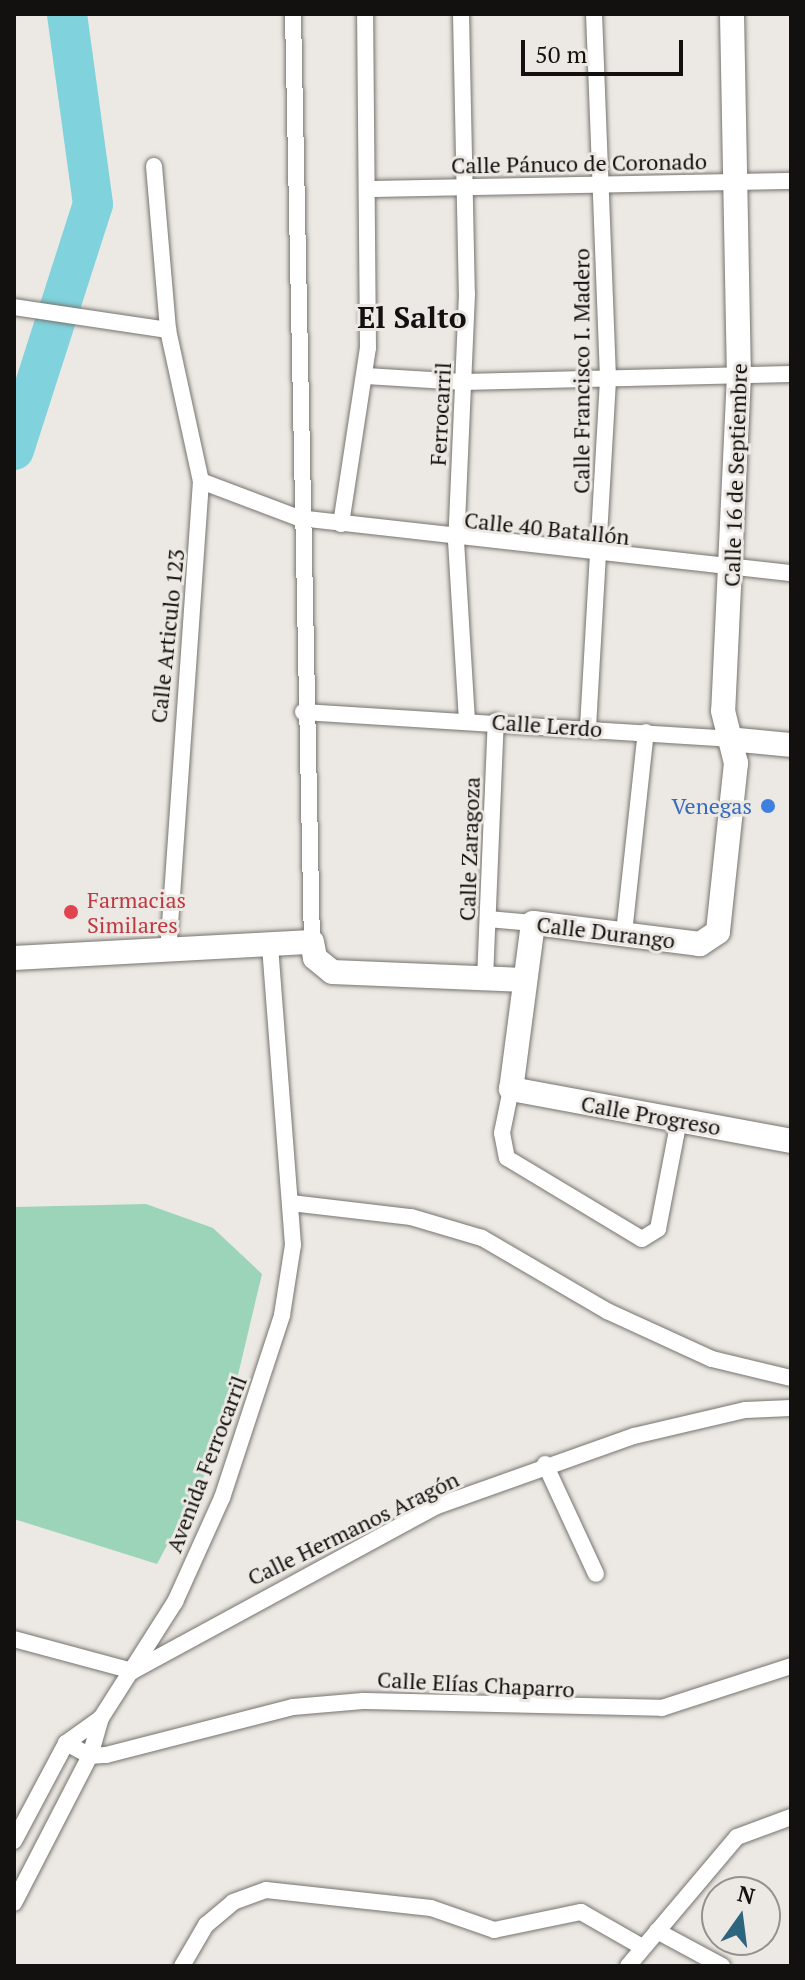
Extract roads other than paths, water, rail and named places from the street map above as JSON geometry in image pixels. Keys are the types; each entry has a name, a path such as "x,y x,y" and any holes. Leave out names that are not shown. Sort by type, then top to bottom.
{"street":[{"path":"293,14 303,712 315,958 332,972 525,980"},
{"path":"341,524 366,376 368,189 365,14"},
{"name":"Ferrocarril","path":"461,14 465,187 463,382 456,541 467,720"},
{"name":"Calle Francisco I. Madero","path":"588,727 601,555 608,378 594,14"},
{"name":"Calle 16 de Septiembre","path":"718,932 736,779 723,711 739,375 732,14"},
{"name":"Calle Articulo 123","path":"154,166 168,330 201,481 168,950"},
{"name":"Calle Pánuco de Coronado","path":"368,189 791,181"},
{"path":"15,307 168,330"},
{"path":"366,376 463,382 791,374"},
{"name":"Calle 40 Batallón","path":"201,481 299,518 456,541 791,573"},
{"name":"Calle Lerdo","path":"303,712 588,727 791,745"},
{"name":"Calle Zaragoza","path":"485,979 496,721"},
{"path":"624,933 646,732"},
{"name":"Calle Durango","path":"488,919 700,944 718,932"},
{"path":"533,923 502,1145 519,1168 633,1236 652,1236 679,1120"},
{"path":"14,958 312,942"},
{"name":"Avenida Ferrocarril","path":"14,1903 90,1756 101,1718 175,1602 257,1398 282,1315 291,1203 270,945"},
{"name":"Calle Progreso","path":"511,1089 791,1141"},
{"path":"291,1203 411,1217 482,1238 607,1311 712,1359 791,1378"},
{"name":"Calle Hermanos Aragón","path":"133,1671 369,1540 545,1464 691,1422 791,1408"},
{"path":"545,1464 596,1574"},
{"path":"14,1639 133,1671"},
{"name":"Calle Elías Chaparro","path":"90,1756 293,1707 363,1701 662,1708 791,1666"},
{"name":"Avenida Ferrocarril","path":"14,1841 66,1743 101,1718"},
{"path":"66,1743 90,1756"},
{"path":"628,1966 737,1837 791,1817"},
{"path":"182,1966 206,1925 233,1902 266,1890 431,1908 503,1931 581,1912 642,1947"},
{"path":"657,1931 722,1966"}],"waterway":[{"path":"14,450 93,204 67,14"}],"place":[{"name":"Venegas","path":"768,806"},
{"name":"Farmacias Similares","path":"71,912"}],"district":[{"name":"El Salto","path":"412,317"}]}
